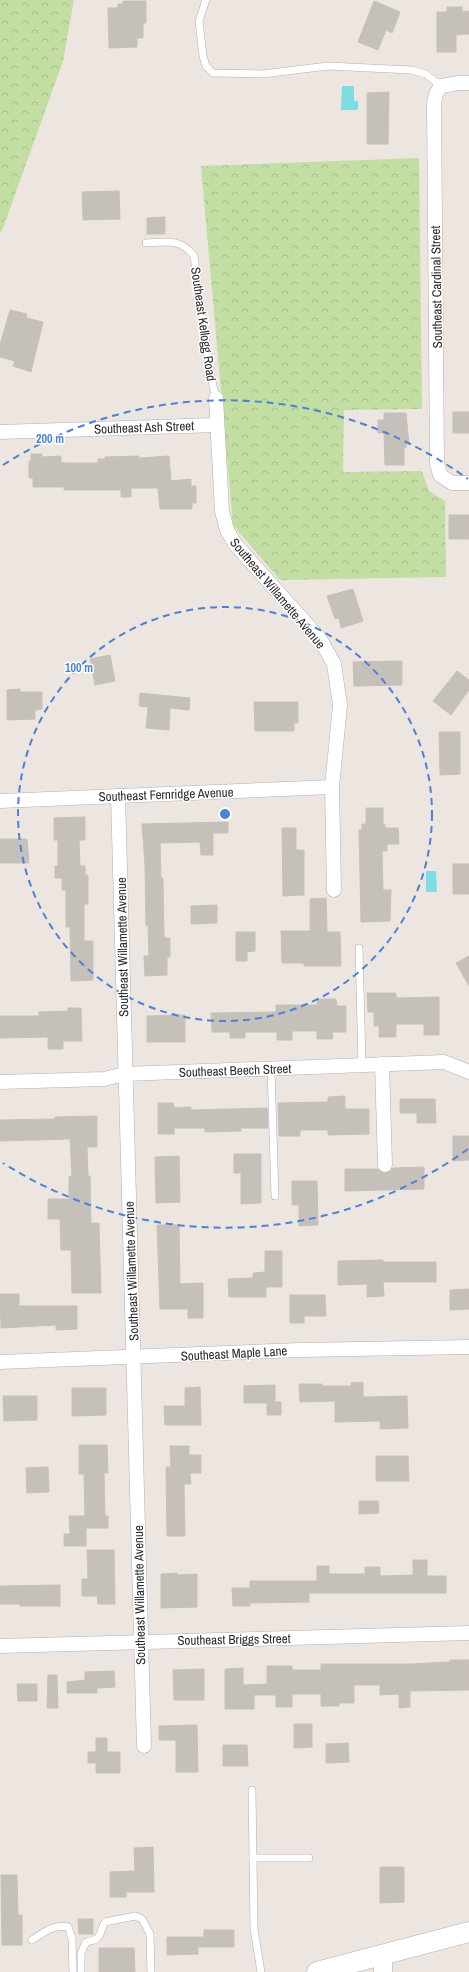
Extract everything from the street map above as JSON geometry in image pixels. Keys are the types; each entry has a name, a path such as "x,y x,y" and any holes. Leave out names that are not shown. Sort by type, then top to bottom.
{"main road":[{"path":"317,1972 383,1964 469,1932"}],"street":[{"path":"441,86 469,83"},
{"name":"Southeast Cardinal Street","path":"441,86 436,94 434,104 437,463 440,475 452,483 469,483"},
{"name":"Southeast Willamette Avenue","path":"216,398 222,511 227,530 235,544 320,639 334,664 340,705 332,787 334,890"},
{"name":"Southeast Ash Street","path":"0,432 217,425"},
{"name":"Southeast Fernridge Avenue","path":"0,801 332,787"},
{"name":"Southeast Willamette Avenue","path":"118,796 144,1746"},
{"name":"Southeast Beech Street","path":"0,1082 104,1079 125,1074 444,1062 469,1072"},
{"path":"382,1064 385,1165"},
{"name":"Southeast Maple Lane","path":"0,1362 300,1350 469,1347"},
{"name":"Southeast Briggs Street","path":"0,1646 469,1633"}],"lane":[{"path":"206,0 199,22 203,56 206,66 213,73 263,74 328,66 411,70 426,74 441,86"},
{"name":"Southeast Kellogg Road","path":"146,243 175,242 187,247 194,256 210,373 216,398"},
{"path":"359,948 362,1065"},
{"path":"271,1069 275,1196"},
{"path":"252,1790 254,1929 261,1972"},
{"path":"253,1858 309,1858"},
{"path":"81,1972 83,1947 86,1942 96,1940 100,1937 105,1922 135,1916 142,1919 150,1934 151,1972"},
{"path":"32,1940 48,1929 60,1925 68,1927 72,1938 73,1972"}],"green space":[{"path":"0,0 74,0 63,61 0,233"},
{"path":"419,158 422,409 344,410 343,472 422,471 429,491 445,501 446,577 280,580 233,525 201,166"}],"water":[{"path":"342,86 354,86 354,101 358,101 358,110 341,110"},
{"path":"426,871 436,871 437,892 426,892"}],"building":[{"path":"123,1 146,1 146,23 143,23 143,38 137,38 137,47 109,48 108,8 118,8 118,4 123,4"},
{"path":"374,1 400,12 392,33 386,30 378,50 358,42"},
{"path":"447,7 462,7 462,12 469,11 469,34 456,35 456,52 437,52 437,12 447,12"},
{"path":"389,92 388,144 367,144 367,93"},
{"path":"119,191 120,219 83,220 82,192"},
{"path":"165,217 165,234 147,234 147,218"},
{"path":"10,310 27,314 26,318 43,322 31,372 13,366 15,361 0,357 0,345"},
{"path":"453,412 469,412 469,433 453,433"},
{"path":"384,413 406,413 409,444 406,444 406,448 404,448 404,465 385,465 384,433 378,433 378,420 384,420"},
{"path":"31,454 42,454 42,457 61,456 61,462 65,463 98,463 98,459 105,459 105,457 139,456 139,458 169,456 171,481 191,479 191,486 196,486 196,503 192,503 192,509 160,509 158,488 131,488 131,497 121,497 121,490 64,490 64,487 33,487 33,478 29,478 29,461 31,461"},
{"path":"449,515 469,515 469,539 449,539"},
{"path":"353,589 363,621 341,628 339,618 335,619 327,596"},
{"path":"110,655 115,681 95,685 90,659"},
{"path":"402,661 402,685 354,686 353,662"},
{"path":"457,671 469,680 469,690 451,715 433,701"},
{"path":"20,689 20,692 42,692 42,709 35,710 35,719 7,720 7,690"},
{"path":"140,693 190,698 189,710 170,708 169,730 146,728 148,707 139,706"},
{"path":"254,702 298,702 298,723 294,723 294,731 255,731"},
{"path":"439,732 460,732 460,774 440,775"},
{"path":"366,808 383,808 383,824 385,824 385,828 398,828 399,844 387,844 387,851 382,851 383,890 391,890 390,921 361,922 359,830 362,830 362,824 366,824"},
{"path":"85,817 85,840 79,840 80,866 85,866 85,875 88,875 88,904 84,904 84,941 93,941 93,980 71,981 70,927 66,927 66,890 62,890 62,878 55,878 55,866 58,866 58,840 54,840 54,818"},
{"path":"228,822 228,833 213,833 213,855 201,855 200,842 160,843 161,878 163,878 164,938 170,938 170,957 167,957 167,975 145,976 144,956 149,956 148,925 146,926 145,865 142,824"},
{"path":"282,828 296,828 296,850 304,850 304,895 283,896"},
{"path":"0,839 27,839 29,863 0,863"},
{"path":"453,864 469,864 469,894 453,894"},
{"path":"326,898 327,932 340,932 341,966 304,966 304,963 282,963 281,931 310,931 310,899"},
{"path":"217,905 217,923 191,924 191,906"},
{"path":"236,932 255,932 255,951 247,952 247,961 236,961"},
{"path":"469,956 469,986 456,963"},
{"path":"367,993 396,993 396,998 439,997 439,1035 424,1035 424,1024 396,1024 396,1037 379,1037 379,1026 374,1026 374,1012 368,1012"},
{"path":"317,999 336,999 337,1006 346,1006 346,1032 332,1032 333,1039 317,1039 317,1031 292,1031 292,1040 277,1040 277,1032 245,1032 245,1038 230,1038 230,1032 212,1032 211,1013 276,1012 276,1005 317,1005"},
{"path":"68,1008 81,1008 82,1041 63,1041 63,1049 48,1049 48,1037 0,1038 0,1016 39,1016 39,1012 68,1011"},
{"path":"185,1015 185,1042 147,1042 147,1016"},
{"path":"345,1096 345,1109 369,1109 369,1134 328,1135 328,1130 300,1130 300,1136 279,1136 278,1103 328,1102 328,1097"},
{"path":"400,1099 435,1099 436,1123 417,1123 417,1113 400,1113"},
{"path":"158,1103 173,1103 174,1108 191,1107 191,1110 267,1108 268,1128 241,1128 241,1131 205,1132 205,1128 174,1128 174,1134 158,1134"},
{"path":"97,1116 97,1147 87,1147 88,1176 90,1176 91,1223 99,1223 101,1293 72,1293 71,1250 61,1250 60,1219 48,1219 48,1199 69,1199 69,1177 72,1176 70,1139 0,1141 0,1120 55,1119 55,1117"},
{"path":"453,1136 469,1136 469,1160 453,1161"},
{"path":"234,1154 261,1154 261,1203 241,1204 241,1173 234,1173"},
{"path":"179,1156 180,1202 156,1203 155,1157"},
{"path":"424,1167 424,1189 345,1191 345,1169 377,1169 385,1173 390,1172 393,1168"},
{"path":"292,1181 317,1181 318,1225 299,1226 299,1205 292,1205"},
{"path":"157,1225 179,1225 180,1284 203,1283 203,1318 188,1318 188,1309 160,1309"},
{"path":"265,1251 282,1251 282,1287 266,1287 266,1297 229,1297 228,1279 253,1278 253,1273 265,1272"},
{"path":"383,1260 383,1262 436,1262 436,1282 383,1282 384,1296 367,1297 367,1284 338,1285 338,1261"},
{"path":"469,1289 469,1309 450,1310 450,1290"},
{"path":"0,1294 19,1294 19,1306 77,1306 77,1329 56,1330 56,1325 1,1328"},
{"path":"290,1295 325,1295 326,1316 304,1316 304,1323 290,1323"},
{"path":"363,1382 363,1397 407,1396 408,1428 380,1429 380,1421 335,1422 335,1401 300,1402 299,1384 352,1386 351,1383"},
{"path":"275,1385 275,1402 281,1402 281,1415 267,1415 267,1403 244,1403 244,1386"},
{"path":"200,1387 201,1425 165,1425 164,1406 185,1406 185,1388"},
{"path":"72,1388 106,1388 106,1415 72,1416"},
{"path":"3,1396 37,1396 37,1420 4,1421"},
{"path":"79,1445 107,1445 108,1473 104,1473 105,1516 108,1516 108,1528 86,1528 86,1546 64,1546 64,1534 70,1534 69,1516 85,1516 84,1474 79,1474"},
{"path":"170,1446 189,1446 189,1455 201,1455 201,1473 190,1473 191,1484 184,1484 185,1536 167,1536 166,1467 171,1467"},
{"path":"376,1456 408,1456 409,1481 376,1481"},
{"path":"48,1467 49,1492 27,1493 26,1468"},
{"path":"359,1501 378,1501 379,1513 359,1514"},
{"path":"87,1550 114,1550 115,1604 98,1604 97,1596 82,1596 82,1579 88,1579"},
{"path":"413,1560 427,1560 427,1576 446,1576 446,1593 309,1593 309,1602 250,1603 250,1606 233,1606 232,1588 250,1588 250,1581 317,1581 317,1566 329,1566 329,1574 365,1574 365,1567 380,1567 380,1576 413,1575"},
{"path":"177,1573 177,1575 197,1574 197,1607 161,1608 161,1574"},
{"path":"60,1585 60,1606 20,1606 20,1604 0,1604 0,1586"},
{"path":"450,1660 469,1660 469,1690 410,1691 410,1707 399,1708 399,1694 380,1695 380,1685 354,1685 354,1703 339,1703 339,1706 321,1706 321,1694 292,1694 292,1707 276,1707 276,1695 254,1695 254,1709 225,1709 225,1669 243,1668 243,1685 267,1684 267,1666 292,1666 292,1670 321,1670 321,1664 412,1664 450,1662"},
{"path":"204,1669 204,1700 174,1700 173,1670"},
{"path":"114,1671 115,1687 97,1688 97,1693 67,1693 67,1682 85,1680 85,1672"},
{"path":"48,1675 57,1675 58,1708 47,1708"},
{"path":"17,1684 37,1684 37,1701 18,1701"},
{"path":"294,1724 312,1724 312,1747 294,1748"},
{"path":"197,1725 198,1772 176,1772 176,1740 159,1740 159,1726"},
{"path":"96,1738 107,1738 107,1752 120,1752 120,1773 96,1773 96,1763 88,1763 88,1752 96,1752"},
{"path":"348,1743 349,1762 326,1763 326,1744"},
{"path":"223,1745 247,1745 248,1766 223,1766"},
{"path":"153,1847 154,1892 126,1892 126,1897 110,1897 110,1872 135,1871 134,1848"},
{"path":"380,1867 404,1867 404,1902 380,1903"},
{"path":"1,1875 17,1875 18,1915 22,1915 22,1945 2,1945"},
{"path":"78,1919 93,1919 93,1934 79,1934"},
{"path":"204,1930 234,1930 234,1947 198,1947 198,1954 167,1955 167,1937 204,1937"},
{"path":"99,1948 134,1948 135,1972 99,1972"}]}
